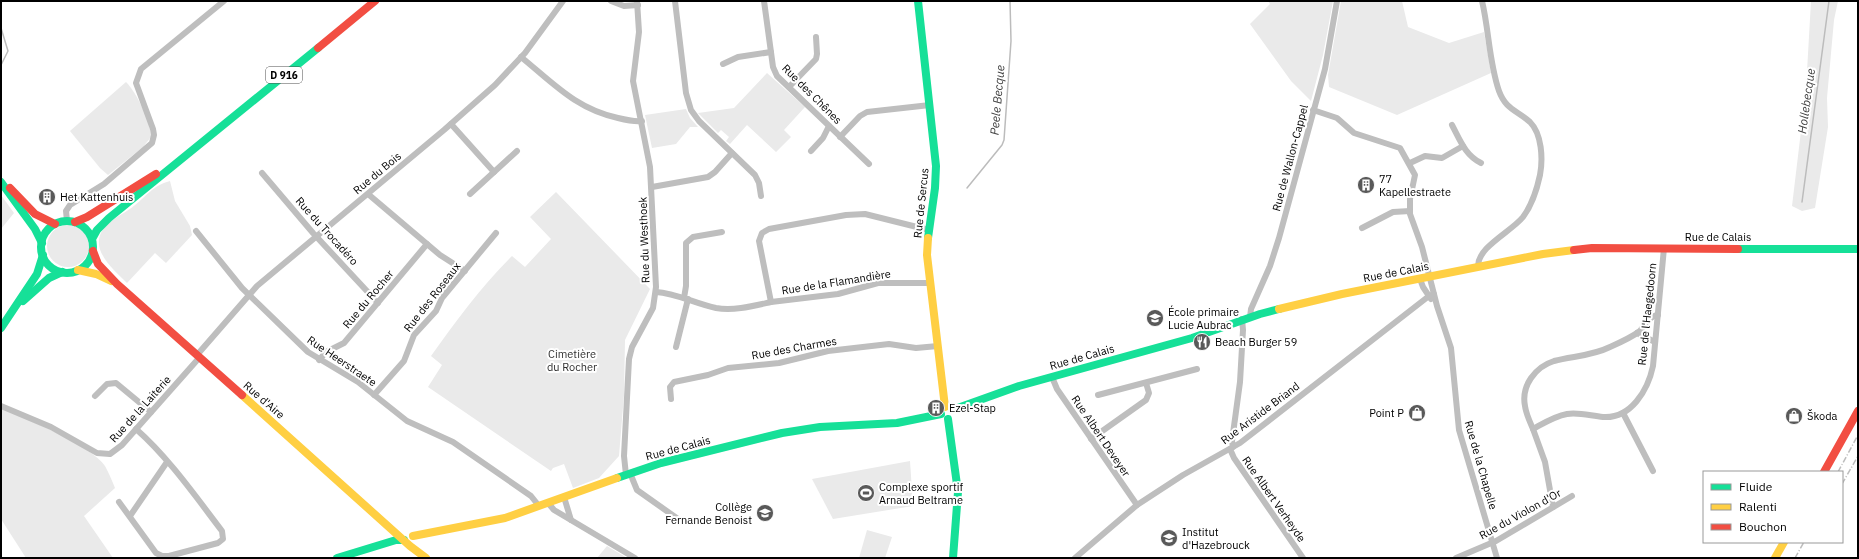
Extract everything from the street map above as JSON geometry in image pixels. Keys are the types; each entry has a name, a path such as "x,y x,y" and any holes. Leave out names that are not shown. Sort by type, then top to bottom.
{"street":[{"path":"67,221 66,211 70,205 104,184 152,143 154,132 136,83 141,69 224,1"},
{"name":"D 916","path":"92,240 97,230 106,221 192,149 375,1"},
{"name":"Rue du Bois","path":"198,356 257,286 451,124 490,89 521,57 563,1"},
{"path":"611,1 624,6 637,3"},
{"path":"676,1 686,93 690,106 699,121 756,177 759,183 761,196"},
{"name":"Rue des Chênes","path":"764,1 775,73 869,164"},
{"name":"Rue de Sercus","path":"918,1 936,173 927,250 938,346 949,408"},
{"name":"Rue de Wallon-Cappel","path":"1250,317 1251,309 1268,271 1278,243 1325,69 1337,1"},
{"path":"1478,267 1478,259 1484,251 1525,214 1538,184 1541,164 1540,144 1534,127 1527,120 1509,108 1499,92 1494,73 1482,1"},
{"name":"Rue du Westhoek","path":"637,3 639,36 633,81 648,153 652,187 656,292 651,312 632,347 629,359 624,456 628,474 637,490 678,519"},
{"path":"789,87 816,59 816,37"},
{"path":"723,64 738,57 771,52"},
{"path":"521,57 567,96 592,111 631,121 642,121"},
{"path":"840,137 860,116 867,112 930,105"},
{"name":"Rue de la Chapelle","path":"1313,110 1338,118 1354,133 1398,147 1403,152 1410,163 1415,178 1410,199 1410,210 1430,277 1432,295"},
{"path":"451,124 494,172"},
{"path":"1452,125 1463,146 1471,156 1482,163"},
{"path":"811,151 823,138 829,126"},
{"path":"1410,163 1425,156 1442,158 1463,146"},
{"name":"D 916","path":"76,222 84,219 131,190 192,149"},
{"path":"470,194 517,151"},
{"path":"652,187 708,177 715,172 732,153"},
{"name":"Rue du Trocadéro","path":"262,173 317,237 378,303"},
{"path":"1,182 18,196 36,215 55,224"},
{"path":"1,182 42,243"},
{"path":"368,194 442,257 465,271"},
{"path":"1362,228 1393,212 1410,210"},
{"name":"Rue de la Flamandière","path":"929,230 878,216 860,214 766,230 761,235 759,244 771,302 838,294 878,283 930,282"},
{"path":"1,328 39,270 43,255 42,243 46,232 55,224 67,221 76,222 85,228 92,240 93,251 87,262 78,270 62,272 52,276 39,286 13,311"},
{"name":"Rue Heerstraete","path":"196,231 212,254 249,296 302,347 319,360 354,380 411,423 453,442 531,496 539,506"},
{"path":"676,347 686,299 686,243 693,237 722,232"},
{"name":"Rue des Roseaux","path":"374,395 404,361 412,337 436,311 442,298 496,233"},
{"name":"Rue du Rocher","path":"319,360 324,353 344,343 427,244"},
{"name":"Rue de l'Haegedoorn","path":"1533,429 1566,414 1606,417 1623,412 1635,403 1646,385 1653,366 1664,248"},
{"name":"Rue de Calais","path":"949,408 1052,377 1192,338 1242,319 1336,295 1573,249 1858,248"},
{"name":"Rue d'Aire","path":"93,251 96,261 117,284 407,539 424,556"},
{"path":"43,255 50,266 62,272"},
{"name":"Rue d'Aire","path":"78,270 96,274 117,284"},
{"name":"Rue de la Chapelle","path":"1420,279 1432,295 1437,306 1451,352 1459,430 1497,558"},
{"path":"656,292 714,307 729,309 771,302"},
{"name":"Rue Aristide Briand","path":"1076,558 1137,505 1184,475 1232,448 1432,295"},
{"path":"1553,507 1545,462 1526,411 1524,399 1526,386 1537,371 1551,362 1600,351 1638,333 1651,317 1658,315"},
{"path":"1232,448 1240,387 1244,330 1242,319"},
{"path":"1638,333 1655,342"},
{"name":"Rue des Charmes","path":"671,400 670,389 674,382 708,375 728,368 779,363 828,351 882,344 916,348 938,346"},
{"name":"Rue de la Laiterie","path":"1,406 51,427 88,449 100,454 110,454 115,451 136,429 198,356"},
{"path":"1098,395 1197,369"},
{"name":"Rue Albert Deveyer","path":"1052,377 1056,387 1137,505"},
{"path":"95,396 107,384 116,383 151,412"},
{"path":"1091,439 1146,400 1149,393 1146,383"},
{"path":"949,408 952,416 944,417 958,492 953,558"},
{"path":"1825,471 1858,411"},
{"path":"1623,412 1653,471"},
{"name":"Rue de Calais","path":"407,539 499,519 628,474 680,458 797,430 832,426 897,423 944,417"},
{"path":"119,502 156,553 162,556 169,556 218,543 222,540 222,531 167,462 136,429"},
{"name":"Rue Albert Verheyde","path":"1232,448 1234,458 1303,558"},
{"path":"130,516 167,462"},
{"name":"Rue du Violon d'Or","path":"1456,558 1493,542 1572,496"},
{"path":"564,497 568,515 572,521"},
{"path":"548,503 554,510 635,558"},
{"path":"342,557 407,539"},
{"path":"1775,558 1783,543"}],"green space":[{"path":"1268,1 1333,1 1323,55 1311,101 1291,81 1250,24 1270,4"},
{"path":"1341,1 1402,1 1408,27 1449,43 1484,32 1491,73 1397,115 1329,87 1328,75"},
{"path":"1811,1 1838,1 1834,20 1827,98 1828,127 1815,208 1802,211 1792,206 1806,89"},
{"path":"767,73 805,107 784,130 791,137 776,152 747,125 730,144 726,141 729,137 721,130 718,133 698,113 734,108"},
{"path":"126,82 135,93 143,108 149,124 151,137 143,147 108,175 100,168 70,131"},
{"path":"686,109 690,118 698,127 690,127 676,144 652,148 645,115"},
{"path":"170,181 175,201 190,226 192,235 166,263 155,253 127,283 108,263 99,247 99,239 102,231 115,218 132,207 154,188"},
{"name":"Cimetière du Rocher","path":"556,192 650,289 625,340 624,395 619,456 599,478 573,488 564,464 553,468 551,471 428,387 442,365 431,356 479,292 512,256 525,267 551,239 530,217"},
{"path":"1,195 14,213 1,229"},
{"path":"64,225 72,225 83,231 89,242 89,250 83,261 72,267 64,267 53,261 47,250 47,242 53,231"},
{"path":"1,408 41,425 72,441 86,449 105,466 115,488 84,516 113,558 26,558 1,519"},
{"name":"Complexe sportif Arnaud Beltrame","path":"910,461 913,506 833,519 812,479"},
{"path":"867,530 892,537 885,558 859,558"},
{"path":"607,546 627,558 597,558"}],"waterway":[{"name":"Peele Becque","path":"967,188 1002,145 1004,140 1011,41 1010,1"},
{"name":"Hollebecque","path":"1802,202 1829,1"},
{"path":"1,28 8,51 1,65"}],"railway":[{"path":"1839,471 1858,435"},
{"path":"1843,482 1858,456"},
{"path":"1795,558 1803,543"}],"traffic: fast":[{"path":"918,1 936,166 935,188 928,238"},
{"path":"92,239 97,230 109,218 318,48"},
{"path":"1,182 35,229 42,243"},
{"path":"67,221 77,223 85,229 91,237 93,247 91,257 85,265 77,271 67,273 57,271 49,265 43,257 41,247 43,237 49,229 57,223 67,221"},
{"path":"1738,249 1858,249"},
{"path":"1,328 37,274 43,255"},
{"path":"23,301 49,278 62,272"},
{"path":"952,410 1019,386 1192,338 1260,314 1279,309"},
{"path":"617,478 661,463 782,433 820,427 897,423 941,414"},
{"path":"948,419 958,492 953,558"},
{"path":"337,558 396,540 404,540"}],"traffic: slow":[{"path":"928,238 927,255 945,407"},
{"path":"1279,309 1342,294 1543,254 1574,250"},
{"path":"78,270 96,274 111,281"},
{"path":"242,395 410,546 426,558"},
{"path":"413,536 505,518 617,478"},
{"path":"1775,558 1783,543"}],"traffic: jam":[{"path":"318,48 375,1"},
{"path":"75,222 87,217 156,174"},
{"path":"10,188 35,214 55,224"},
{"path":"1574,250 1592,248 1738,249"},
{"path":"93,251 98,264 117,284 242,395"},
{"path":"1825,471 1858,411"}],"place":[{"name":"77 Kapellestraete","path":"1366,185"},
{"name":"Het Kattenhuis","path":"47,197"},
{"name":"École primaire Lucie Aubrac","path":"1155,318"},
{"name":"Beach Burger 59","path":"1202,342"},
{"name":"Ezel-Stap","path":"936,408"},
{"name":"Point P","path":"1417,413"},
{"name":"Škoda","path":"1794,416"},
{"name":"Complexe sportif Arnaud Beltrame","path":"866,493"},
{"name":"Collège Fernande Benoist","path":"765,513"},
{"name":"Institut d'Hazebrouck","path":"1169,538"}]}
